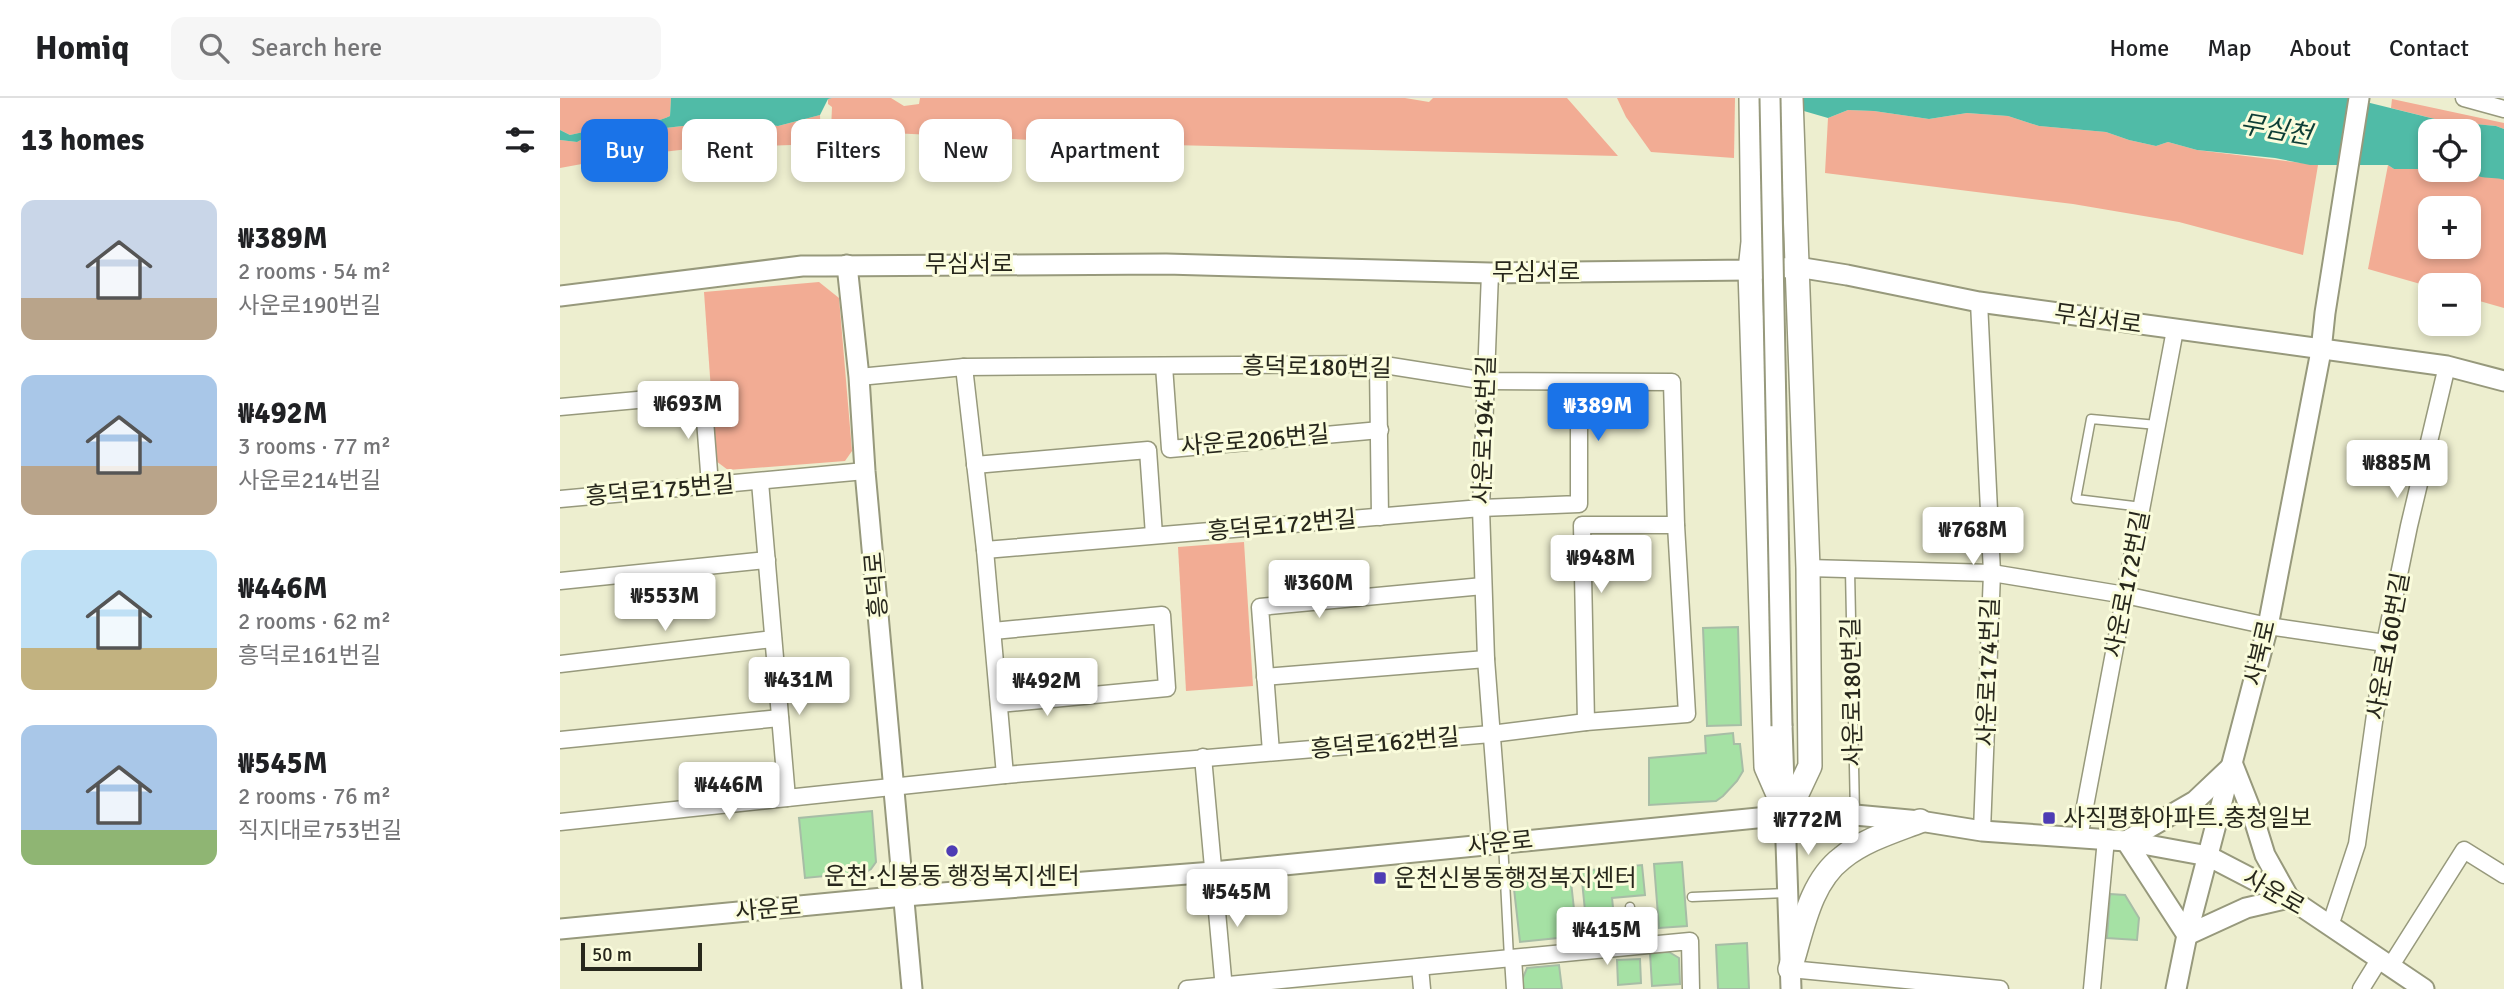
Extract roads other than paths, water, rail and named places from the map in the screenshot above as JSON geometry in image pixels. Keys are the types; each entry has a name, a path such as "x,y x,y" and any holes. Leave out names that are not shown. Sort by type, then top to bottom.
{"main road":[{"path":"1751,98 1751,270 1766,767 1787,815"},
{"path":"1787,815 1810,766 1808,568 1791,98"},
{"path":"1790,979 1817,888 1829,870 1842,857 1861,846 1920,821"}],"street":[{"path":"1770,98 1790,979 2000,989"},
{"name":"사북로","path":"2176,989 2187,935 2268,626 2321,351 2359,98"},
{"path":"2464,98 2504,109"},
{"name":"무심서로","path":"560,296 802,267 847,265 1166,264 1490,273 1751,270 1796,257 1847,275 1979,302 2321,351 2447,366 2504,381"},
{"name":"흥덕로","path":"847,265 912,989"},
{"name":"사운로194번길","path":"1490,273 1481,508 1486,659 1502,842"},
{"name":"사운로174번길","path":"1979,302 1992,573 1982,831"},
{"name":"사운로172번길","path":"2078,838 2175,330"},
{"path":"1378,364 1380,517"},
{"name":"흥덕로180번길","path":"859,377 964,367 1378,364 1486,381 1672,382 1676,525"},
{"name":"사운로206번길","path":"1164,366 1170,449 1380,430"},
{"name":"사운로160번길","path":"2330,926 2357,844 2385,643 2409,526 2447,366"},
{"path":"964,367 985,550 1005,775"},
{"name":"흥덕로172번길","path":"985,550 1481,508 1579,504 1579,383"},
{"path":"560,407 703,394 710,485"},
{"name":"사운로206번길","path":"975,466 1148,450 1154,535"},
{"name":"흥덕로175번길","path":"560,499 865,471"},
{"name":"흥덕로175번길","path":"760,482 787,798"},
{"path":"1586,722 1581,525 1676,525"},
{"name":"흥덕로162번길","path":"560,822 1005,775 1492,734 1586,722 1687,714 1676,525"},
{"path":"560,581 767,560"},
{"path":"1808,568 1992,573 2125,595 2268,626 2385,643"},
{"path":"1270,752 1260,607 1483,586"},
{"path":"993,631 1162,615 1167,688 999,704"},
{"path":"560,664 774,639"},
{"path":"1265,677 1486,659"},
{"path":"560,740 780,718"},
{"path":"1203,757 1224,987"},
{"path":"2233,765 2265,855 2289,898 2246,908 2187,935 2126,841 2195,801 2233,765"},
{"name":"사운로","path":"560,929 904,896 1213,872 1787,815 1836,813 1920,821 1982,831 2126,841 2208,856 2289,898 2424,989"},
{"path":"2092,989 2106,839"},
{"path":"2361,989 2385,964 2464,850 2504,876"},
{"path":"1187,989 1328,982 1371,971 1690,941 1691,989"},
{"path":"1511,958 1516,989"},
{"path":"1420,967 1422,989"}],"lane":[{"path":"2142,507 2076,499 2091,419 2157,425"},
{"name":"사운로180번길","path":"1850,569 1855,815"},
{"path":"1502,842 1511,958"},
{"path":"1692,897 1788,893"},
{"path":"1630,907 1634,946"}],"water":[{"path":"671,98 832,98 828,99 820,115 791,119 791,123 778,126 777,119 682,119 682,126 668,128 668,119 662,119 670,116"},
{"name":"무심천","path":"1759,98 2350,98 2435,119 2418,119 2418,169 2394,169 2388,165 2310,165 2275,158 2197,150 2168,142 2156,146 2106,132 2039,126 2008,116 1967,113 1929,119 1848,110 1828,118"},
{"path":"2481,125 2504,129 2504,180 2481,176"},
{"path":"560,130 570,135 581,133 581,140 560,140"}],"place":[{"name":"사직평화아파트.충청일보","path":"2049,818"},
{"name":"운천·신봉동 행정복지센터","path":"952,851"},
{"name":"운천신봉동행정복지센터","path":"1380,878"}]}
